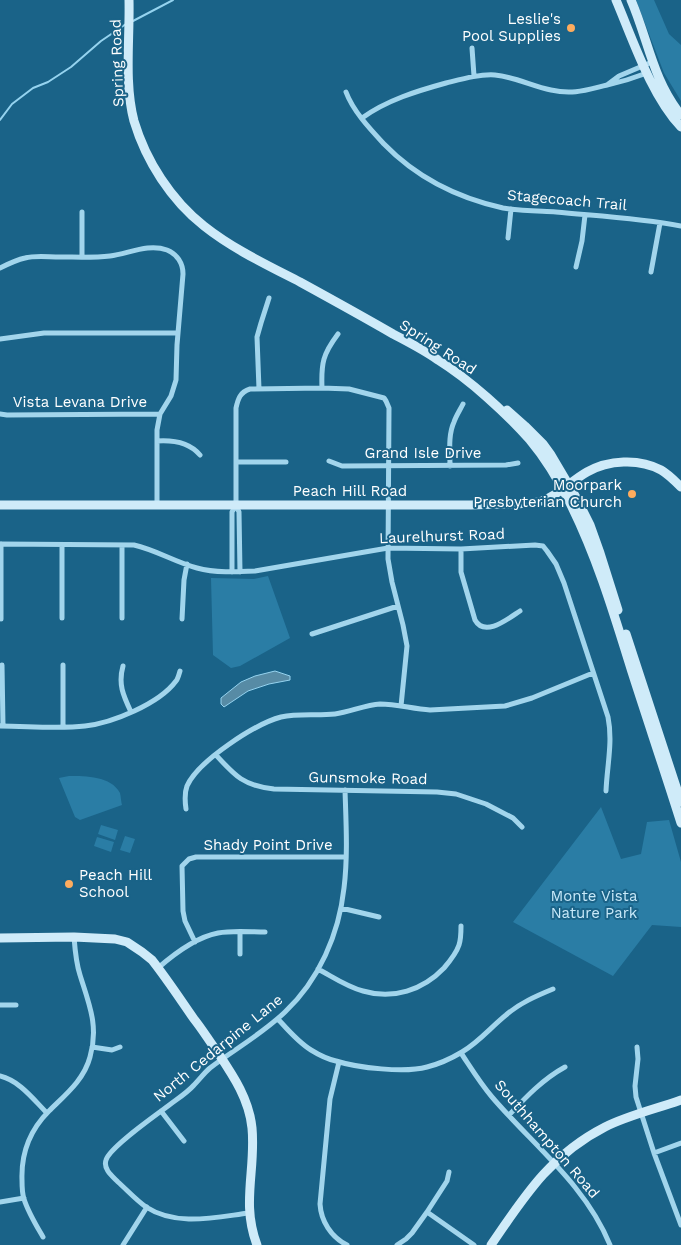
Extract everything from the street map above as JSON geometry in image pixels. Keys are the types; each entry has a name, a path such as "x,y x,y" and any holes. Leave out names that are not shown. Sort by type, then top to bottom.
{"street":[{"name":"Spring Road","path":"129,0 132,8 131,48 137,114 149,150 160,169 184,200 204,219 244,248 412,340 458,368 525,426 551,455 598,567 681,823"},
{"path":"616,0 668,110 681,127"},
{"path":"630,0 636,11 649,67 681,115"},
{"path":"472,48 474,76"},
{"path":"362,118 397,99 474,76 493,75 509,77 547,89 566,92 587,91 607,85 614,79 649,67"},
{"name":"Stagecoach Trail","path":"346,92 348,99 362,118 389,149 426,178 466,197 511,209 624,217 681,226"},
{"path":"508,238 511,209"},
{"path":"82,212 82,258"},
{"path":"576,267 582,241 585,214"},
{"path":"651,272 660,223"},
{"path":"0,268 25,258 37,256 82,258 110,256 147,248 167,251 177,258 182,266 183,274 176,380 169,401 160,414 157,430 157,504"},
{"path":"259,389 257,338 269,298"},
{"path":"0,339 44,333 178,333"},
{"path":"322,388 323,359 338,334"},
{"path":"240,572 239,512 236,505 236,408 238,399 244,391 250,389 349,389 384,398 389,408 388,565 407,646 401,706"},
{"path":"450,466 452,428 463,404"},
{"name":"Vista Levana Drive","path":"0,414 160,414"},
{"path":"157,441 184,444 200,455"},
{"name":"Grand Isle Drive","path":"330,460 342,466 450,466 518,463"},
{"path":"236,462 286,462"},
{"name":"Peach Hill Road","path":"0,505 461,505 532,503 548,498 588,471 610,464 628,462 646,464 662,470 681,487"},
{"name":"Spring Road","path":"566,487 590,525 681,802"},
{"path":"232,572 232,512 236,505"},
{"path":"0,544 1,619"},
{"name":"Laurelhurst Road","path":"0,544 134,545 145,547 207,570 232,572 255,571 388,548 461,549 535,544 542,546 556,564 564,583 602,696 610,726 610,757 606,792"},
{"path":"62,544 62,618"},
{"path":"122,545 122,618"},
{"path":"461,549 461,572 475,620 479,626 492,627 520,611"},
{"path":"182,619 184,580 187,564"},
{"path":"312,634 398,606"},
{"path":"2,665 2,726 83,726 98,724 147,705 166,692 177,680 180,671"},
{"path":"63,665 63,726"},
{"path":"123,666 121,674 122,691 131,712"},
{"path":"186,809 185,794 190,781 203,766 240,737 280,718 336,714 383,704 430,710 505,706 532,698 593,673"},
{"name":"Gunsmoke Road","path":"216,755 234,774 254,786 274,789 456,794 497,809 513,818 522,827"},
{"name":"North Cedarpine Lane","path":"249,1213 190,1219 164,1215 147,1207 123,1187 106,1168 106,1159 128,1136 185,1093 208,1070 278,1019 294,1003 318,969 333,936 341,908 346,857 345,790"},
{"name":"Shady Point Drive","path":"194,942 185,921 182,899 182,866 189,859 346,857"},
{"path":"341,908 379,917"},
{"path":"318,969 343,983 365,992 383,995 407,992 427,983 448,964 459,946 461,926"},
{"path":"240,932 240,954"},
{"path":"158,968 194,942 216,934 265,932"},
{"path":"43,1237 24,1198 23,1157 32,1132 47,1113 74,1086 90,1058 94,1032 92,1015 78,969 74,937"},
{"path":"0,938 74,937 115,939 127,942 152,960 240,1086 245,1098 249,1110 253,1142 249,1213 257,1245"},
{"path":"278,1019 304,1045 327,1058 339,1062 383,1069 412,1070 430,1066 461,1053 481,1039 514,1009 531,998 553,989"},
{"path":"0,1005 16,1005"},
{"path":"92,1047 112,1050 120,1047"},
{"path":"638,1047 636,1097 654,1153 679,1215 681,1225"},
{"name":"Southhampton Road","path":"461,1053 481,1082 509,1116 578,1190 601,1225 610,1245"},
{"path":"339,1062 330,1099 320,1204 321,1214 325,1223 334,1236 347,1245"},
{"path":"509,1116 537,1087 565,1067"},
{"path":"0,1076 11,1080 23,1089 47,1113"},
{"path":"491,1245 534,1185 554,1163 583,1140 613,1123 681,1100"},
{"path":"162,1111 184,1141"},
{"path":"654,1153 681,1143"},
{"path":"397,1245 412,1233 427,1212 447,1181 449,1172"},
{"path":"0,1202 24,1198"},
{"path":"123,1245 147,1207"},
{"path":"427,1212 474,1245"}],"green space":[{"path":"636,0 654,0 669,34 681,45 681,101 664,73"},
{"path":"268,576 290,638 240,666 231,668 213,655 211,578 254,579"},
{"path":"69,776 98,778 111,783 120,793 122,805 80,820 75,817 59,778"},
{"name":"Monte Vista Nature Park","path":"601,807 621,859 641,854 647,822 669,820 681,862 681,927 652,925 613,976 513,922"},
{"path":"101,825 118,830 115,840 98,834"},
{"path":"125,836 135,839 130,853 120,850"},
{"path":"97,837 114,842 111,852 94,846"}],"shaded area":[{"path":"275,671 290,676 290,680 248,691 224,707 221,704 221,698 241,682"}],"waterway":[{"path":"133,21 173,0"},
{"path":"0,120 12,104 33,88 48,82 71,67 101,41 126,24"}],"place":[{"name":"Leslie's Pool Supplies","path":"571,28"},
{"name":"Moorpark Presbyterian Church","path":"632,494"},
{"name":"Peach Hill School","path":"69,884"}]}
